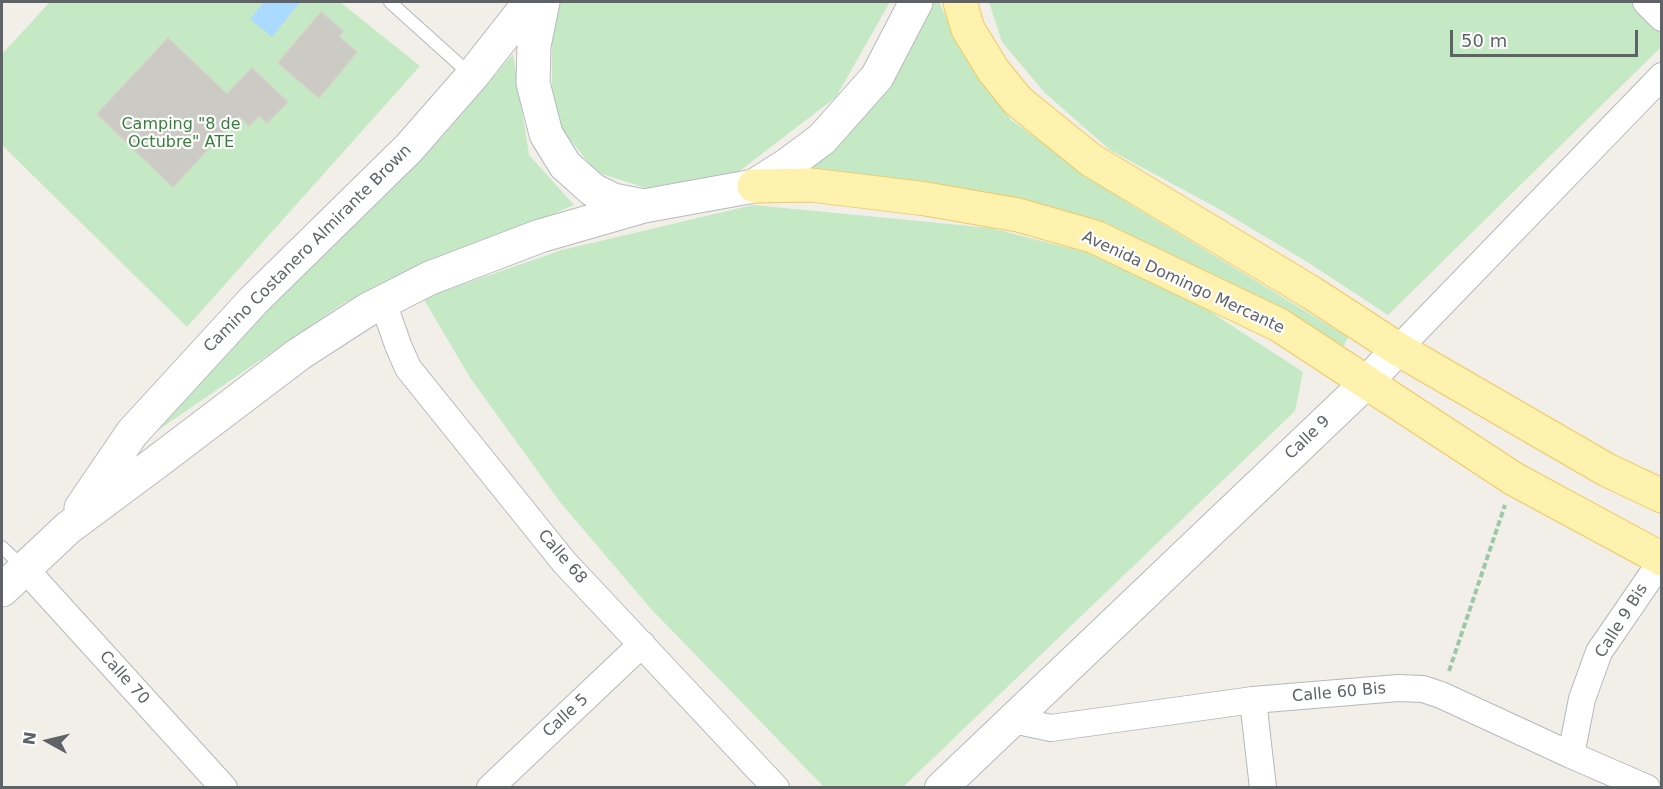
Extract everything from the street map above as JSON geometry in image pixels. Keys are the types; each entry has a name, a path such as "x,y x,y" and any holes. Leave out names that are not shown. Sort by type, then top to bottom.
{"main road":[{"name":"Camino Costanero Almirante Brown","path":"68,528 132,433 254,300 409,148 472,76 531,2"},
{"path":"543,2 534,46 533,83 546,134 565,165 593,190 613,200 644,206"},
{"path":"754,186 822,139 870,86 877,77 916,2"},
{"path":"960,2 968,29 993,70 1012,93 1091,160 1312,293 1398,349 1607,470 1662,496"},
{"name":"Avenida Domingo Mercante","path":"754,186 811,185 926,199 1018,215 1095,237 1278,325 1514,479 1662,560"},
{"name":"Camino Costanero Almirante Brown","path":"9,569 159,461 299,354 382,302 430,278 540,236 644,206 754,186"}],"street":[{"path":"1646,2 1662,18"},
{"name":"Calle 9","path":"941,788 1366,383 1657,90"},
{"name":"Calle 68","path":"382,302 408,368 564,562 776,788"},
{"name":"Calle 9 Bis","path":"1571,755 1582,699 1599,652 1662,560"},
{"name":"Calle 70","path":"9,569 215,785"},
{"name":"Calle 5","path":"490,788 642,644"},
{"name":"Calle 60 Bis","path":"1013,720 1051,728 1253,700 1398,688 1423,689 1647,788"},
{"path":"1253,700 1263,788"}],"lane":[{"path":"390,2 472,76"}],"path":[{"path":"1441,695 1514,479"}],"green space":[{"name":"Camping \"8 de Octubre\" ATE","path":"50,2 340,2 420,66 187,327 2,145 2,54"},
{"path":"560,2 890,2 836,97 733,176 649,189 596,172 552,117 552,33"},
{"path":"924,2 939,2 953,32 1011,120 1131,205 1348,337 1341,352 1105,226 960,188 789,175"},
{"path":"989,2 1661,2 1661,47 1388,315 1309,263 1219,209 1110,150 1045,93 1002,42"},
{"path":"513,54 529,155 574,205 345,302 129,450 296,271 444,135"},
{"path":"753,205 991,228 1088,253 1197,303 1303,372 1295,411 903,787 824,787 652,610 560,502 471,379 423,298 562,250"}],"water":[{"path":"264,2 300,2 272,37 250,19"}],"building":[{"path":"321,12 343,31 339,37 357,52 319,98 278,63"},
{"path":"168,38 227,94 252,68 288,102 267,123 259,116 249,126 239,116 173,187 97,114"}]}
